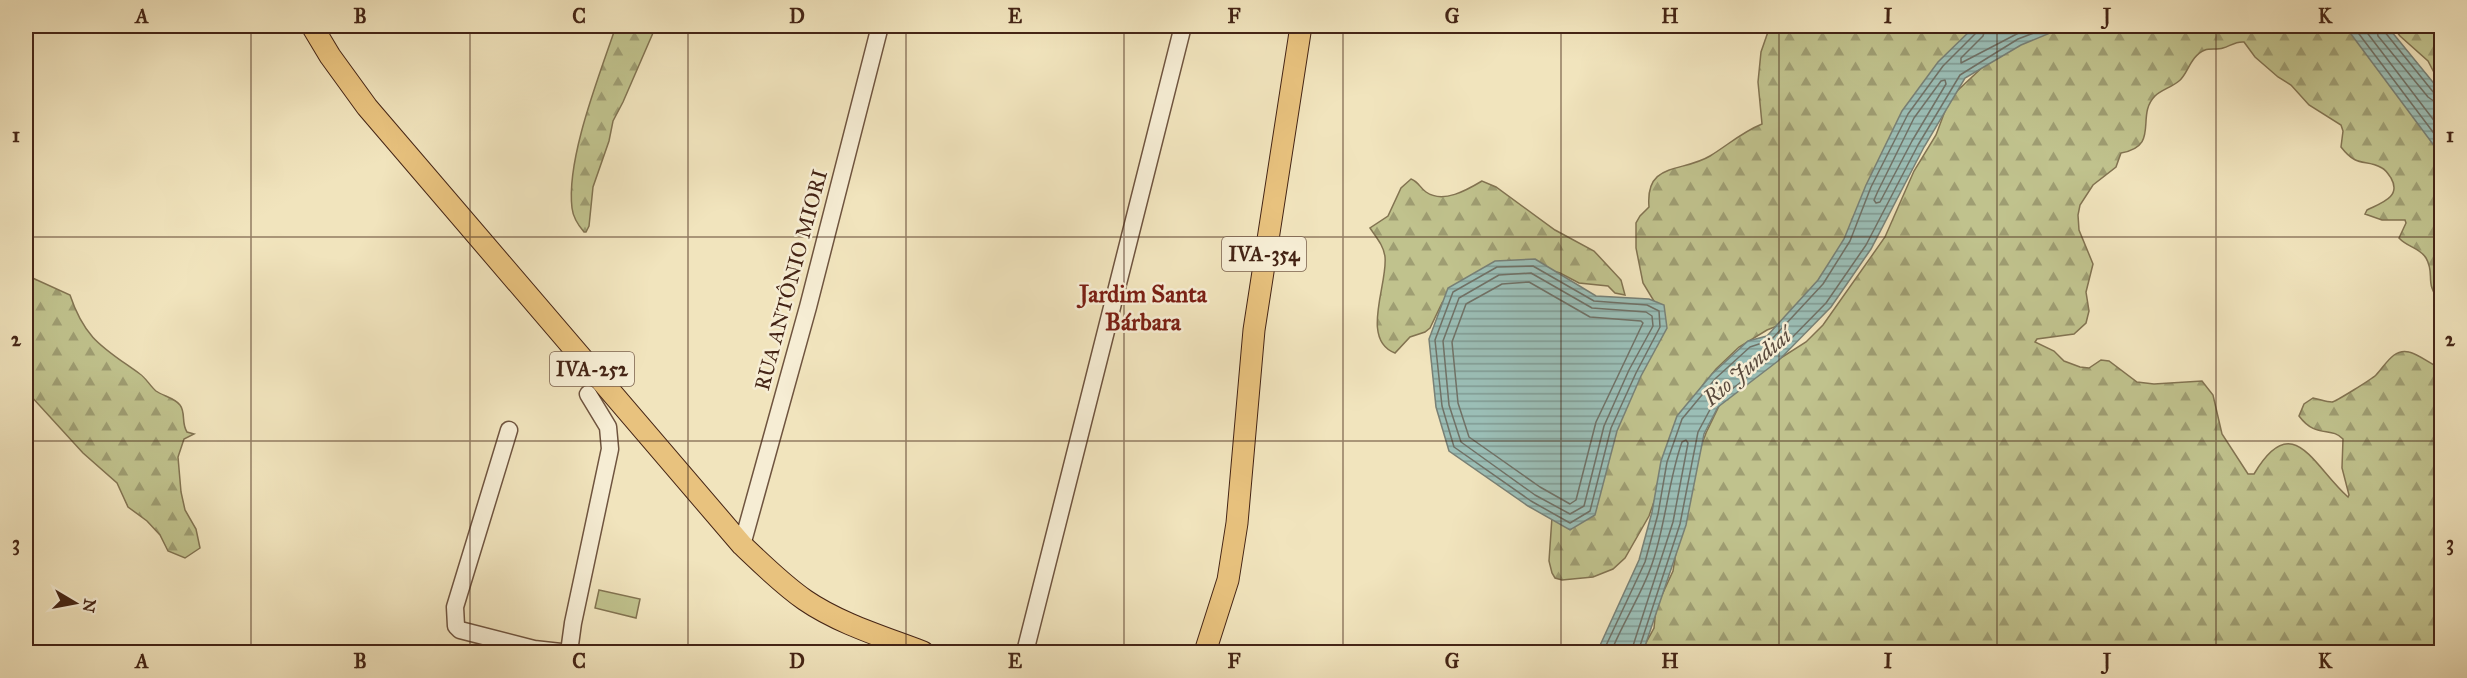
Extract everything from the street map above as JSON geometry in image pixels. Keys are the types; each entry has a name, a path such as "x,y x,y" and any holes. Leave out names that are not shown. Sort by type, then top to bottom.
{"main road":[{"name":"IVA-252","path":"312,26 330,56 367,107 742,545 777,579 806,601 859,628 923,652"},
{"name":"IVA-354","path":"1205,652 1228,580 1236,532 1256,319 1301,26"}],"street":[{"name":"RUA ANTÔNIO MIORI","path":"742,545 808,307 880,26"},
{"path":"1025,652 1183,26"},
{"path":"569,652 573,623 610,449 608,427 588,394"},
{"path":"509,430 455,607 456,626 460,630 534,649 561,652"}],"green space":[{"path":"616,26 656,26 613,121 609,141 593,187 589,226 584,232 573,215 574,165 593,91"},
{"path":"1770,26 1985,26 1802,316 1767,330 1739,347 1716,369 1700,389 1681,425 1649,516 1625,558 1613,569 1593,577 1562,580 1555,578 1549,561 1552,517 1663,316 1643,283 1636,248 1636,223 1649,207 1649,192 1659,175 1710,156 1762,124 1758,82 1761,52"},
{"path":"2050,26 2366,26 2441,139 2441,302 2432,290 2430,269 2426,258 2399,238 2406,223 2405,220 2382,220 2365,214 2367,210 2384,202 2392,195 2394,185 2386,171 2376,165 2357,161 2347,154 2341,147 2343,131 2341,125 2309,105 2291,85 2255,57 2244,42 2221,49 2205,50 2196,56 2179,81 2155,96 2149,104 2146,129 2140,144 2121,153 2116,167 2093,185 2080,205 2079,230 2093,264 2086,292 2089,311 2086,323 2074,334 2037,339 2035,342 2054,351 2064,361 2080,367 2089,368 2101,360 2109,361 2137,382 2154,384 2202,381 2213,395 2222,434 2248,474 2254,474 2268,455 2280,445 2292,444 2303,449 2348,497 2342,468 2343,439 2305,423 2299,416 2304,404 2313,398 2332,402 2340,398 2376,375 2394,355 2403,351 2412,353 2438,367 2442,371 2441,652 1641,652 1654,628 1656,608 1673,571 1697,458 1720,404 1735,387 1806,342 1823,325 1885,237 1914,171 1936,135 1948,103 1957,91 1988,62"},
{"path":"2392,26 2441,26 2441,86 2428,61"},
{"path":"1411,179 1426,192 1440,197 1455,194 1482,181 1496,187 1555,230 1594,251 1621,280 1625,295 1615,293 1608,286 1579,283 1560,273 1538,267 1452,291 1442,303 1430,328 1410,337 1395,353 1385,346 1379,336 1378,310 1385,257 1381,245 1370,228 1388,216 1401,188"},
{"path":"26,275 70,295 82,323 97,342 142,376 156,391 175,401 182,408 185,429 194,434 184,439 178,457 181,492 185,510 196,529 200,548 185,558 168,551 160,535 147,521 128,507 117,483 83,453 26,393"},
{"path":"599,590 640,599 636,618 595,608"}],"water":[{"name":"Rio Jundiaí","path":"1975,26 2067,26 2021,45 1965,78 1924,147 1871,249 1831,307 1778,361 1718,407 1704,434 1686,525 1643,652 1597,652 1639,560 1652,512 1661,461 1677,416 1712,374 1748,341 1767,336 1818,280 1844,239 1866,185 1902,111 1938,62"},
{"path":"2345,26 2387,26 2441,92 2441,155"},
{"path":"1535,259 1596,296 1649,299 1664,305 1667,328 1641,376 1617,431 1595,515 1570,530 1528,506 1449,451 1436,407 1429,339 1448,288 1495,261"}],"district":[{"name":"Jardim Santa Bárbara","path":"1143,308"}]}
